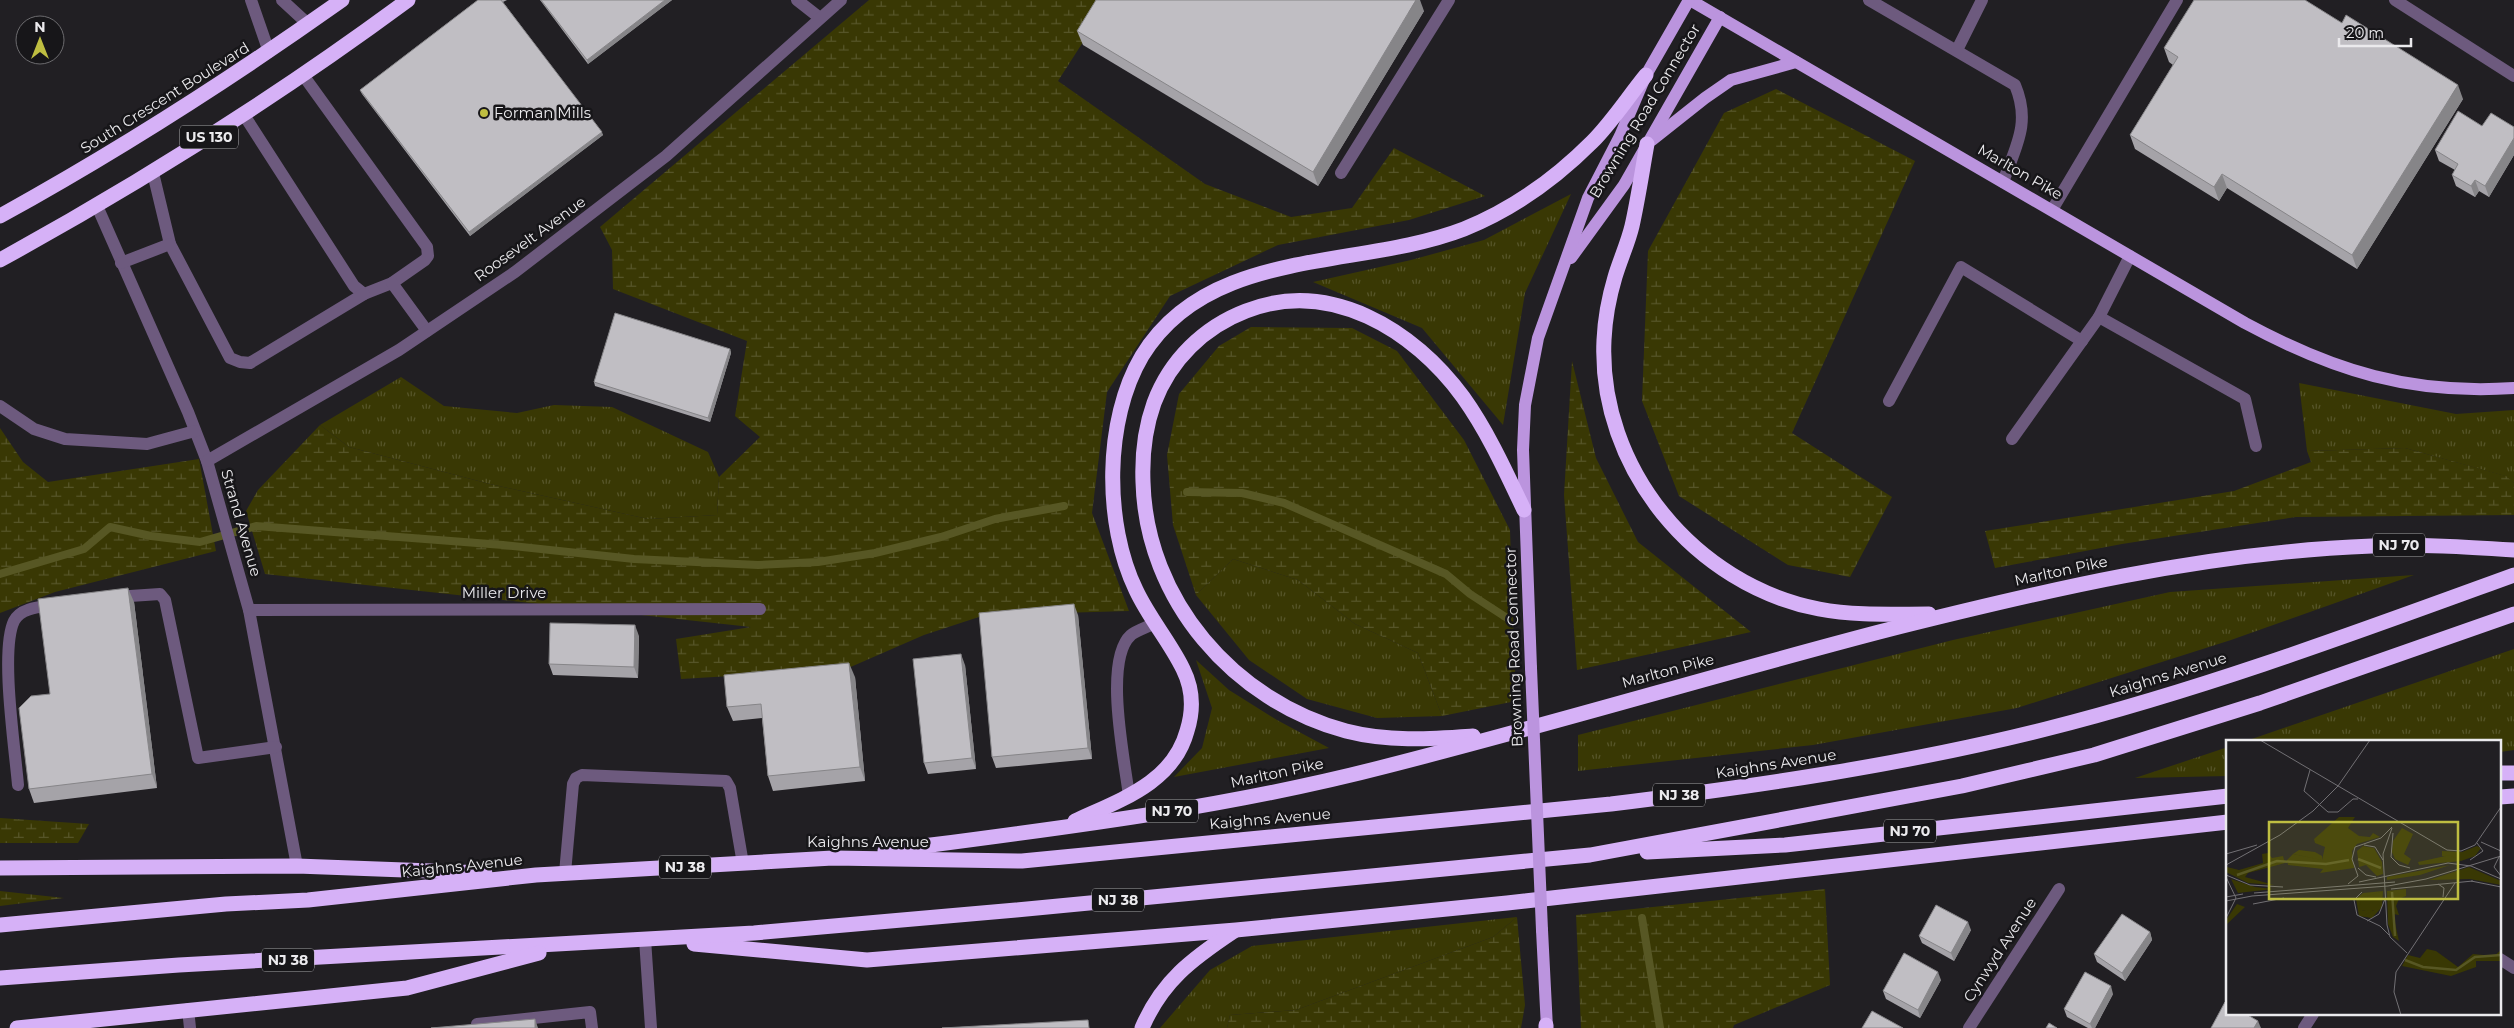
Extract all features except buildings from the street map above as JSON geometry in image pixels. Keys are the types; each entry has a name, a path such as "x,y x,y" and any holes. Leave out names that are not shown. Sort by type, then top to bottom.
{"highway":[{"name":"South Crescent Boulevard","path":"0,216 143,134 269,52 342,0"},
{"name":"US 130","path":"0,260 153,173 244,115 408,0"},
{"path":"1058,828 1129,796 1157,778 1172,764 1180,751 1191,718 1192,701 1184,672 1135,589 1121,545 1113,491 1115,436 1125,392 1142,356 1155,338 1185,308 1231,282 1267,272 1412,245 1465,228 1492,215 1520,200 1548,180 1591,143 1646,75"},
{"path":"1646,144 1632,228 1609,298 1604,363 1610,405 1616,426 1630,464 1652,502 1680,534 1713,563 1733,576 1772,595 1818,609 1844,613 1948,615"},
{"path":"1505,734 1389,740 1344,730 1290,709 1267,696 1227,666 1185,615 1160,567 1152,544 1143,496 1144,455 1148,422 1154,403 1174,364 1205,333 1223,321 1260,305 1283,301 1305,300 1348,307 1377,321 1411,342 1462,396 1489,439 1524,510"},
{"name":"Marlton Pike","path":"833,858 1167,812 1385,767 1948,615 2120,576 2284,552 2377,545 2431,545 2514,550"},
{"name":"Kaighns Avenue","path":"0,925 226,904 308,900 565,873 833,858 1022,861 1611,804 1871,767 2006,739 2128,706 2269,662 2514,575"},
{"name":"NJ 38","path":"2,978 179,965 569,945 883,922 1590,855 1962,786 2058,764 2252,706 2382,662 2514,614"},
{"name":"NJ 70","path":"1590,855 1785,844 2226,796"},
{"path":"645,939 866,960 1236,930 1517,902 2226,822"},
{"path":"0,868 297,866 536,875"},
{"path":"1142,1028 1154,1002 1175,976 1205,951 1236,930"},
{"path":"26,1028 188,1009 407,988 569,945"}],"main road":[{"name":"Marlton Pike","path":"1689,0 2271,337 2332,363 2395,382 2428,388 2456,390 2514,388"},
{"name":"Browning Road Connector","path":"1546,1027 1524,510 1524,429 1528,384 1538,338 1588,198 1620,136 1646,75 1689,0"},
{"name":"Browning Road Connector","path":"1563,270 1624,185 1720,17"},
{"path":"1646,144 1731,80 1796,62"}],"street":[{"path":"251,0 269,52"},
{"path":"282,0 308,24"},
{"path":"798,0 820,18"},
{"name":"Roosevelt Avenue","path":"207,461 399,350 515,272 666,156 841,0"},
{"path":"1341,173 1449,0"},
{"path":"1869,0 2014,85 2022,102 2023,128 2003,182"},
{"path":"1957,50 1982,0"},
{"path":"2052,210 2177,0"},
{"path":"2395,0 2514,76"},
{"path":"153,173 170,244 230,358 250,363 364,294 392,283 425,260 428,256 427,247 302,75"},
{"path":"244,115 354,286 364,294"},
{"name":"Strand Avenue","path":"97,206 207,461 249,610 297,866"},
{"path":"120,263 170,244"},
{"path":"2012,440 2099,317 2130,256"},
{"path":"1889,401 1960,267 2082,340"},
{"path":"392,283 427,331"},
{"path":"2099,317 2245,398 2256,446"},
{"path":"0,406 34,429 65,440 147,444 195,430"},
{"path":"103,598 153,593 160,594 164,600 198,758 276,747"},
{"path":"18,785 7,653 14,620 28,609 66,604"},
{"name":"Miller Drive","path":"249,610 760,609"},
{"path":"1129,796 1117,706 1117,674 1121,652 1131,636 1155,623"},
{"path":"565,873 573,784 576,778 582,775 726,781 730,788 743,864"},
{"path":"2502,804 2514,797"},
{"name":"Cynwyd Avenue","path":"1969,1028 2058,889"},
{"path":"645,939 650,1028"},
{"path":"2502,960 2514,968"},
{"path":"188,1009 190,1028"},
{"path":"477,1024 590,1012 592,1028"},
{"path":"2304,1028 2312,1016"}],"green space":[{"path":"869,0 1110,0 1058,81 1205,184 1291,217 1352,208 1394,148 1485,196 1409,220 1278,245 1170,296 1107,392 1092,513 1129,611 985,615 924,635 846,669 681,679 676,639 751,627 265,574 246,511 258,490 320,425 349,447 490,484 648,519 717,515 719,477 760,437 735,416 747,341 613,289 612,250 600,227"},
{"path":"1776,89 1915,161 1792,433 1892,497 1850,577 1788,565 1679,496 1642,401 1648,251 1724,113"},
{"path":"1571,194 1525,293 1503,425 1422,328 1313,282 1411,260 1484,240"},
{"path":"1251,327 1352,328 1397,351 1464,440 1510,530 1516,701 1442,716 1418,653 1355,624 1298,580 1233,559 1196,595 1173,525 1167,455 1179,394 1219,346"},
{"path":"1572,361 1596,458 1638,542 1751,632 1577,670 1564,495"},
{"path":"401,377 444,406 517,413 554,405 612,407 708,452 719,477 717,515 648,519 490,484 349,447 320,425"},
{"path":"2299,383 2456,414 2514,410 2514,483 2505,476 2405,448 2307,451"},
{"path":"0,428 23,462 48,482 199,459 216,551 55,592 0,613"},
{"path":"2405,448 2506,476 2514,483 2514,515 2296,517 2122,544 1995,568 1985,531 2234,491 2311,462 2307,451"},
{"path":"1233,559 1298,580 1355,624 1418,653 1442,716 1377,718 1307,699 1249,660 1196,595"},
{"path":"2414,575 2231,640 2017,708 1813,745 1578,771 1578,735 1953,640 2170,592"},
{"path":"2514,649 2514,750 2502,752 2502,740 2249,740"},
{"path":"1196,660 1229,690 1277,720 1329,748 1174,777 1202,748 1212,708"},
{"path":"2226,748 2226,776 2135,778"},
{"path":"0,818 89,824 78,843 0,843"},
{"path":"1825,889 1830,985 1734,1025 1733,1028 1581,1028 1576,915"},
{"path":"0,891 64,898 0,906"},
{"path":"1517,917 1493,937 1296,1010 1230,1015 1227,1028 1160,1028 1210,970 1252,946"},
{"path":"1517,917 1525,1005 1521,1028 1227,1028 1230,1015 1296,1010 1493,937"}],"waterway":[{"path":"1187,492 1242,493 1284,503 1446,574 1470,594 1507,618"},
{"path":"0,574 84,549 110,527 151,536 200,542 256,526 503,545 634,559 758,565 818,562 875,553 941,537 995,519 1064,506"},
{"path":"1642,918 1660,1028"}],"place":[{"name":"Forman Mills","path":"484,113"}]}
